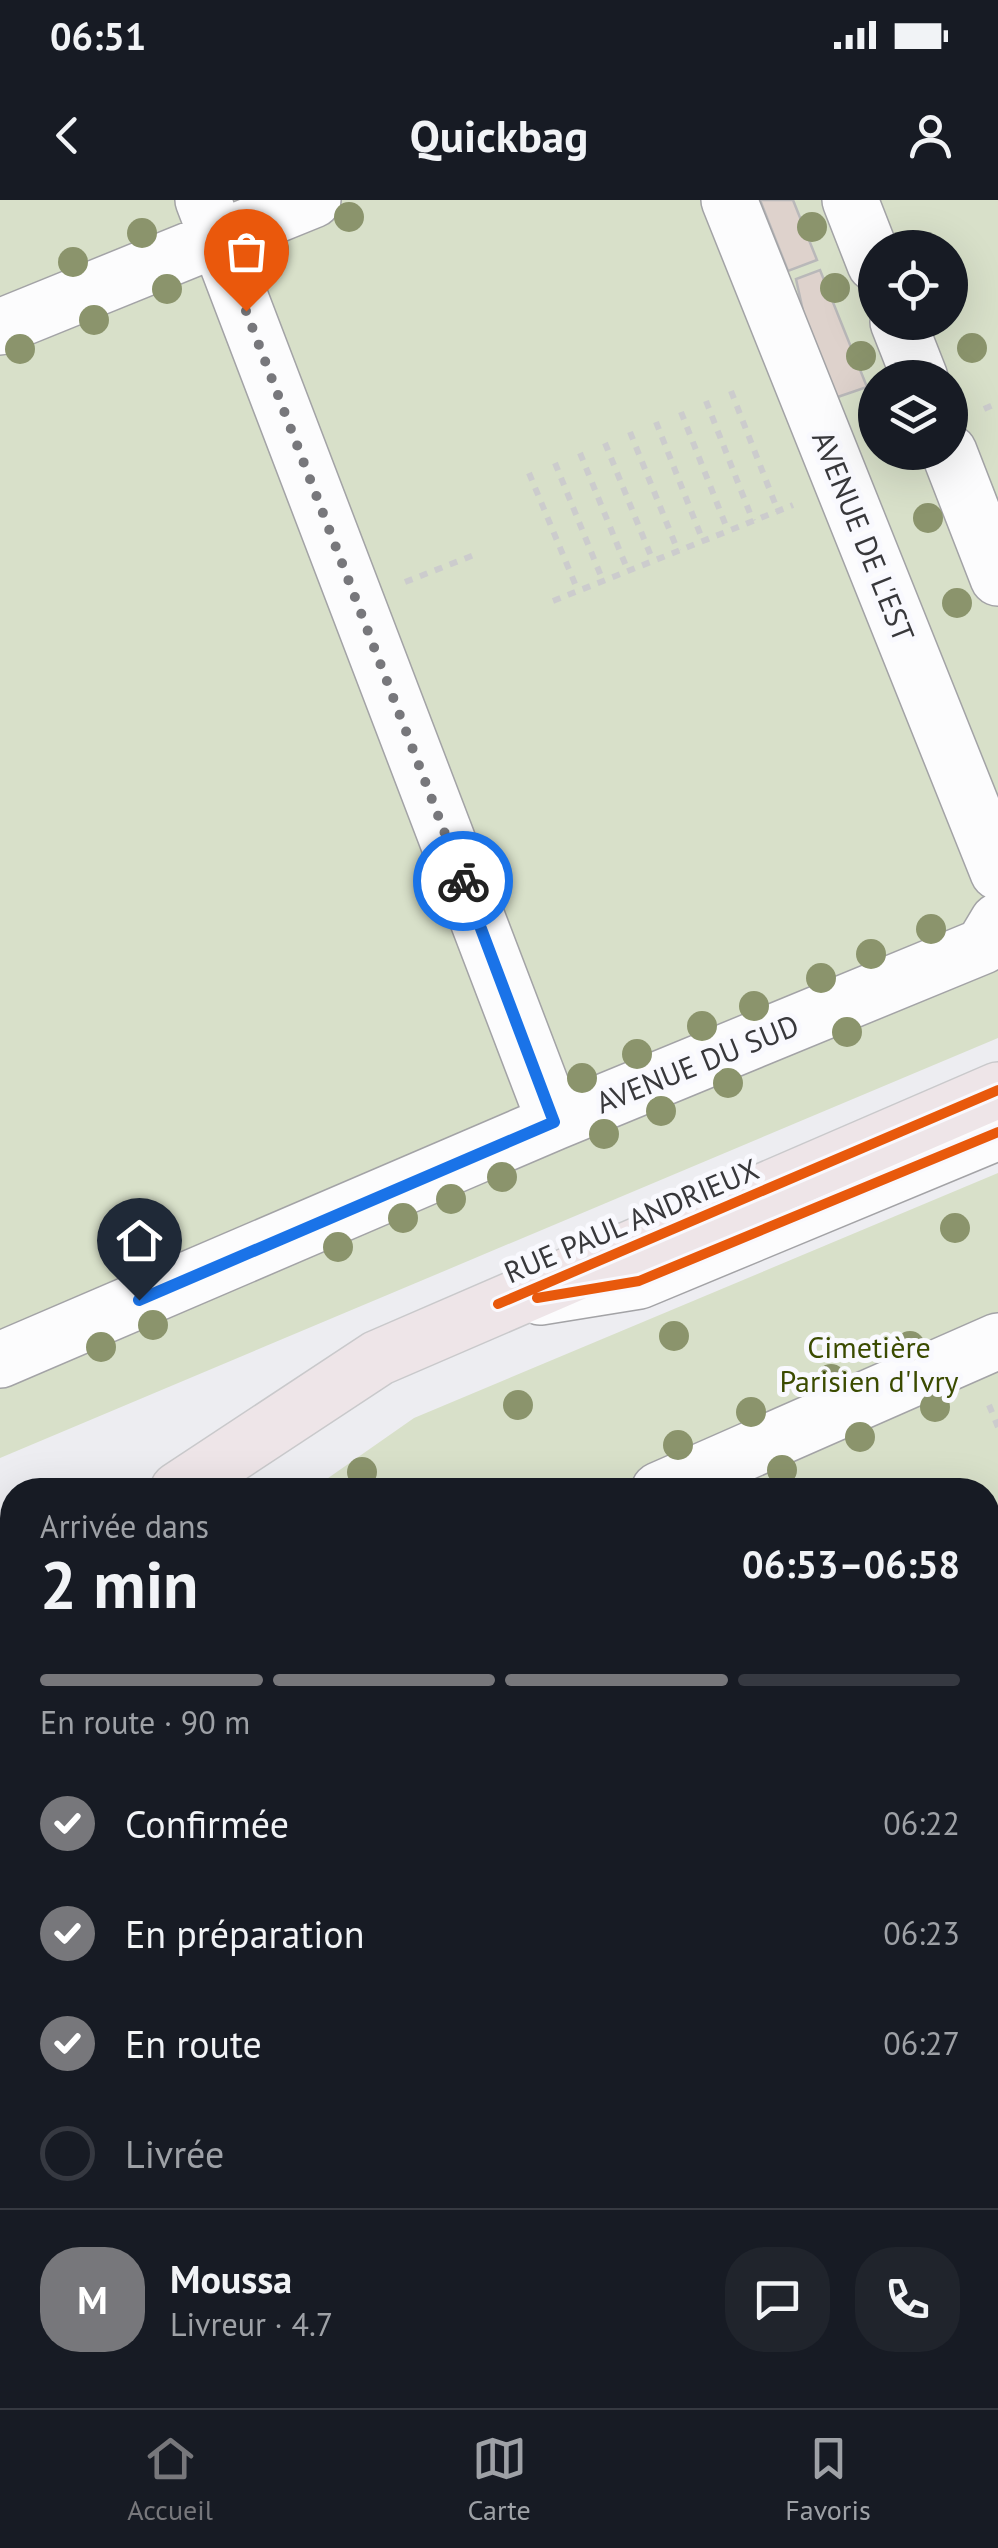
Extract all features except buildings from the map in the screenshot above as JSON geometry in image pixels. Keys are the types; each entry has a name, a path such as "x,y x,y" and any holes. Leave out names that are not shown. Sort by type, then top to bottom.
{"main road":[{"name":"RUE PAUL ANDRIEUX","path":"498,1304 998,1090"},
{"path":"196,1478 378,1358 498,1304"}],"street":[{"path":"0,328 210,219 313,200"},
{"name":"AVENUE DE L'EST","path":"730,200 998,872"},
{"path":"850,200 862,230"},
{"path":"210,219 554,1122"},
{"path":"956,470 998,578"},
{"name":"AVENUE DU SUD","path":"0,1360 554,1122 983,946 998,922"},
{"name":"RUE PAUL ANDRIEUX","path":"498,1304 639,1282 998,1132"},
{"path":"686,1478 998,1342"}],"path":[{"path":"732,390 778,512"},
{"path":"706,400 752,521"},
{"path":"680,412 728,531"},
{"path":"656,422 703,541"},
{"path":"630,432 678,551"},
{"path":"605,443 653,561"},
{"path":"580,453 628,571"},
{"path":"554,463 603,581"},
{"path":"529,473 578,591"},
{"path":"553,601 843,485"},
{"path":"356,600 474,556"}],"green space":[{"path":"0,200 998,200 998,1038 0,1458"},
{"name":"Cimetière Parisien d'Ivry","path":"998,1173 998,1478 328,1478 414,1418"}],"cycle path":[{"path":"498,1304 998,1090"},
{"path":"537,1298 639,1281 998,1132"}],"way so far":[{"path":"246,311 463,881"}],"route":[{"path":"139,1300 554,1122 463,881"}]}
